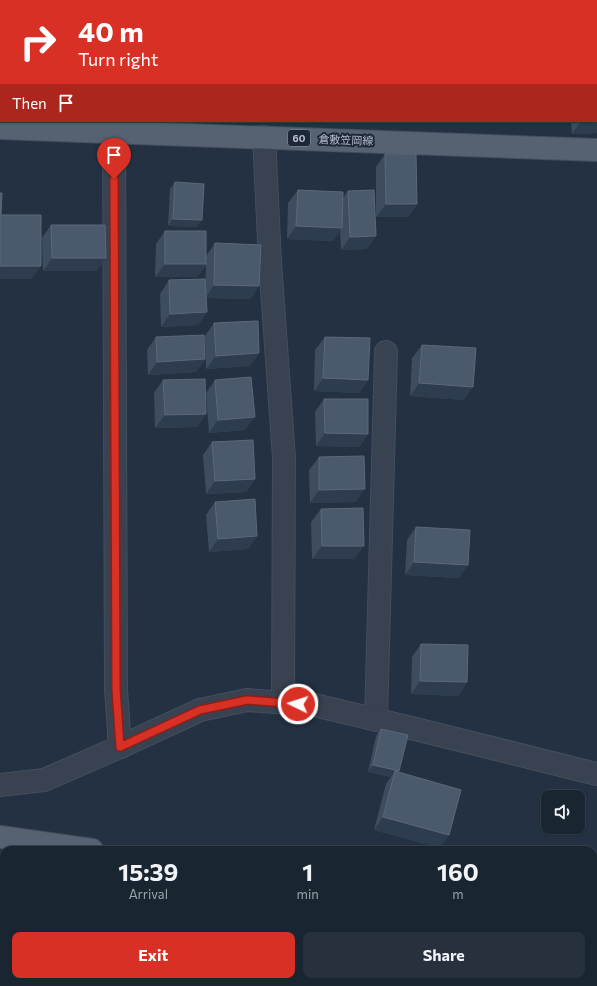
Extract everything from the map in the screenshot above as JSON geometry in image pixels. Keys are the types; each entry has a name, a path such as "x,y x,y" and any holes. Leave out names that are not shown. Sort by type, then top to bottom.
{"main road":[{"name":"倉敷笠岡線","path":"0,128 114,126 264,137 597,150"},
{"path":"0,837 64,846"}],"street":[{"path":"114,126 116,689 120,747"},
{"path":"264,137 270,262 284,458 282,703"},
{"path":"376,720 386,352"},
{"path":"0,786 44,780 200,710 247,700 314,705 597,774"}],"building":[{"path":"385,154 416,154 417,204 386,204"},
{"path":"175,182 204,184 202,220 173,219"},
{"path":"298,190 343,192 342,228 296,226"},
{"path":"374,190 376,236 350,237 348,191"},
{"path":"0,193 2,193 1,215 41,215 41,266 0,266"},
{"path":"51,225 105,225 106,258 52,258"},
{"path":"165,231 206,231 206,264 165,264"},
{"path":"215,243 261,245 259,286 214,285"},
{"path":"205,279 207,312 170,314 169,280"},
{"path":"258,321 259,353 216,356 214,323"},
{"path":"204,335 205,359 157,362 156,337"},
{"path":"325,337 370,338 368,380 323,378"},
{"path":"422,345 476,348 473,387 419,383"},
{"path":"251,377 255,417 218,420 215,380"},
{"path":"205,379 206,414 165,415 163,380"},
{"path":"324,399 368,399 368,434 325,433"},
{"path":"253,440 255,479 215,481 212,442"},
{"path":"364,456 365,489 319,490 319,457"},
{"path":"255,499 257,536 218,539 215,502"},
{"path":"363,508 364,546 322,546 321,509"},
{"path":"416,527 470,530 468,565 414,562"},
{"path":"421,644 468,645 467,682 420,681"},
{"path":"381,729 408,735 399,771 373,765"},
{"path":"395,771 461,790 449,835 383,817"}],"route":[{"path":"114,179 116,689 120,747 200,710 247,700 298,704"}]}
